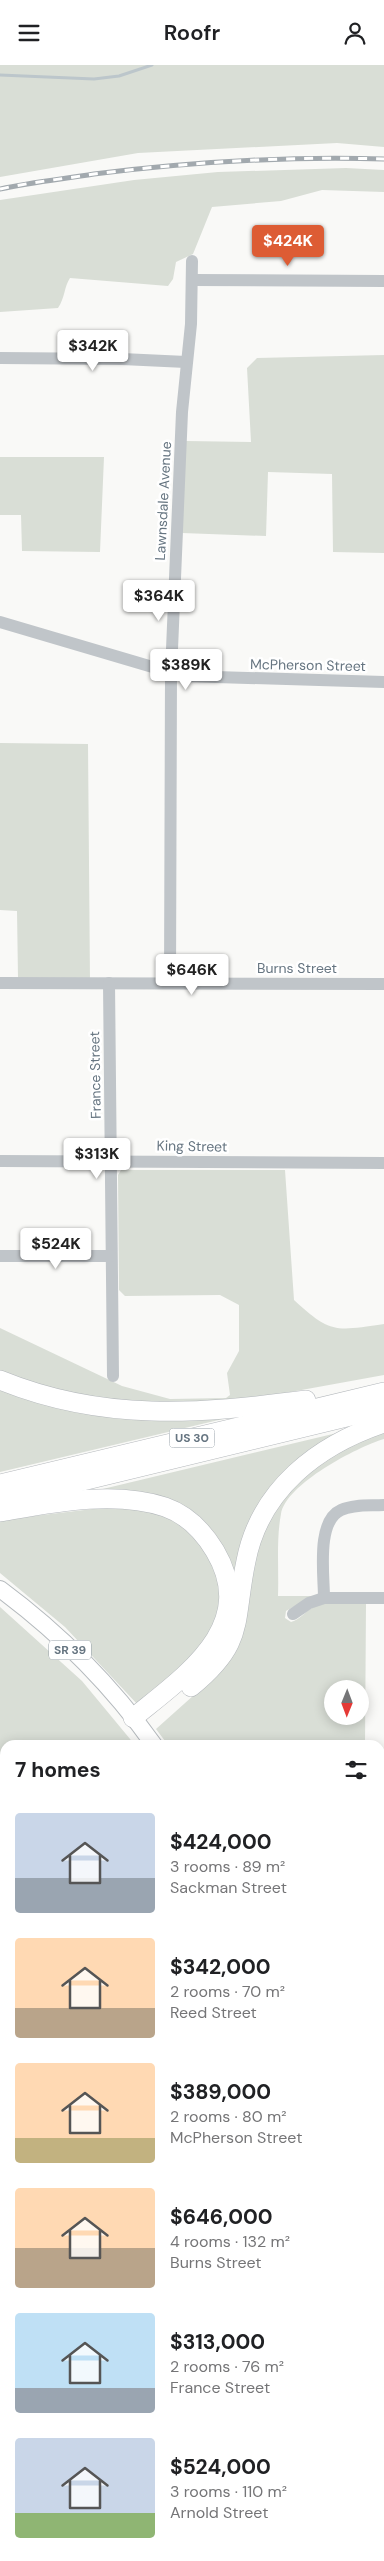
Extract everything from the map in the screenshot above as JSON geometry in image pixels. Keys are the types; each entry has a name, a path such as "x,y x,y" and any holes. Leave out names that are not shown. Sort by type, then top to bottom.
{"highway":[{"path":"0,1380 26,1390 79,1404 107,1409 154,1412 226,1410 288,1402 384,1383"},
{"name":"US 30","path":"0,1485 384,1392"},
{"name":"US 30","path":"0,1501 384,1408"},
{"path":"137,1723 204,1676 224,1653 238,1625 249,1548 260,1519 279,1490 291,1476 321,1452 352,1435 384,1423"},
{"path":"0,1512 83,1501 108,1500 149,1503 180,1514 201,1530 209,1540 221,1561 227,1590 226,1610 218,1637 203,1659 137,1723"}],"main road":[{"name":"SR 39","path":"0,1589 67,1647 137,1723 150,1740"}],"street":[{"name":"Lawnsdale Avenue","path":"170,983 171,673 192,261"},
{"path":"192,280 384,281"},
{"path":"0,358 122,359 186,362"},
{"name":"McPherson Street","path":"0,622 193,678 384,682"},
{"name":"Burns Street","path":"0,983 384,984"},
{"name":"France Street","path":"109,983 113,1376"},
{"name":"King Street","path":"0,1161 110,1160 384,1163"},
{"path":"0,1256 111,1256"},
{"path":"324,1598 324,1543 328,1524 340,1510 352,1507 384,1505"},
{"path":"293,1614 309,1603 324,1598 384,1598"}],"shaded area":[{"path":"0,65 384,65 384,147 337,143 138,153 0,177"},
{"path":"346,168 384,170 384,192 322,190 281,201 212,207 193,254 176,262 173,279 168,286 70,278 58,308 0,312 0,200 134,180 218,172"},
{"path":"384,355 384,553 333,552 332,474 268,472 266,536 182,533 186,441 251,442 247,368 257,358"},
{"path":"0,457 104,457 100,552 22,551 21,515 0,515"},
{"path":"0,743 88,744 90,981 18,978 17,911 0,910"},
{"path":"121,1170 285,1170 294,1300 317,1319 334,1327 354,1328 384,1324 384,1375 263,1397 178,1406 79,1398 0,1373 0,1328 122,1386 170,1399 226,1398 230,1395 227,1373 239,1351 239,1305 220,1295 125,1296 119,1290 118,1175"},
{"path":"0,1386 227,1418 0,1472"},
{"path":"384,1431 384,1439 341,1458 324,1468 295,1491 286,1502 281,1514 279,1534 278,1596 313,1596 286,1611 285,1618 291,1622 320,1605 340,1603 366,1604 365,1680 324,1680 324,1725 365,1725 365,1740 164,1740 156,1729 213,1678 258,1540 279,1499 315,1463"},
{"path":"337,1433 338,1435 292,1466 237,1587 201,1521 86,1493"},
{"path":"118,1506 154,1511 191,1530 218,1570 220,1608 208,1644 138,1705 65,1627 0,1573 0,1520"},
{"path":"0,1607 82,1681 131,1740 0,1740"}],"waterway":[{"path":"0,75 94,79 119,76 152,65"}],"railway":[{"path":"0,189 94,174 203,163 311,158 384,159"}]}
